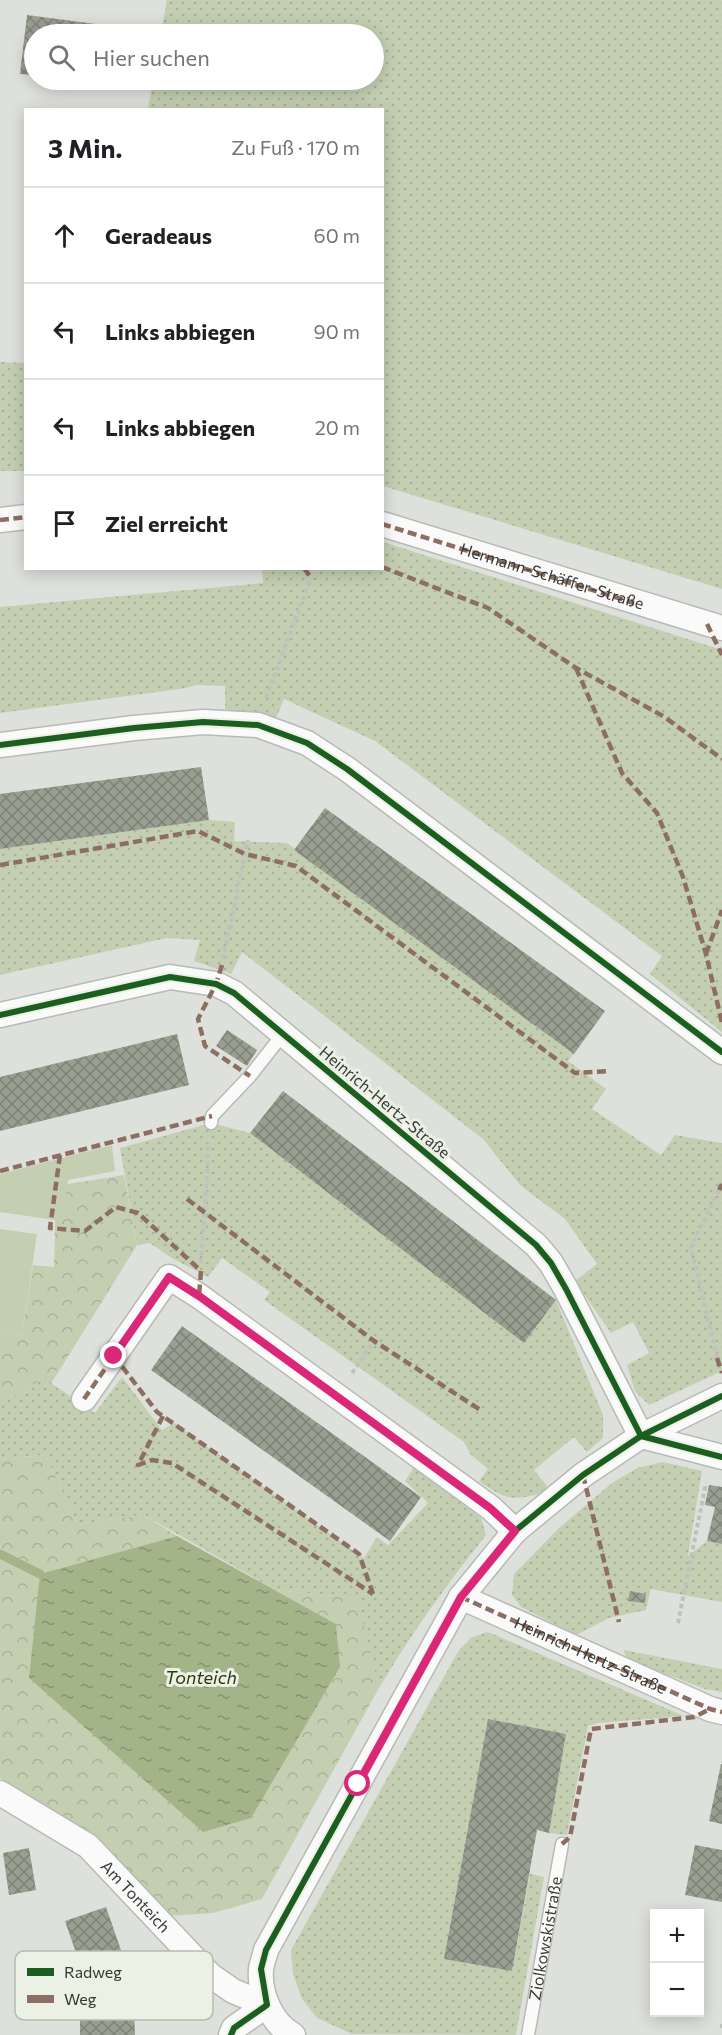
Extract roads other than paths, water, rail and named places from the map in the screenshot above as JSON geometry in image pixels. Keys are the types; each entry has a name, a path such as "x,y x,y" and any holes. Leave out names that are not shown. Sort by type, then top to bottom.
{"street":[{"path":"0,520 24,517"},
{"name":"Hermann-Schäffer-Straße","path":"384,525 722,628"},
{"path":"0,745 202,722 258,725 307,743 356,776 722,1052"},
{"name":"Heinrich-Hertz-Straße","path":"0,1015 170,976 216,984 234,993 536,1245 551,1263 566,1289 641,1436"},
{"path":"84,1399 169,1277 199,1296 490,1508 515,1531"},
{"path":"293,2035 276,2020 267,2005 261,1969 266,1950 461,1597 515,1531 584,1475 641,1436 722,1396"},
{"path":"641,1436 717,1456"},
{"name":"Heinrich-Hertz-Straße","path":"461,1597 700,1705 722,1712"},
{"name":"Am Tonteich","path":"0,1793 88,1846 187,1951"},
{"name":"Am Tonteich","path":"213,1977 233,1991 267,2005"},
{"path":"231,2035 234,2028 267,2005"}],"lane":[{"path":"211,1123 212,1116 256,1069 283,1034"},
{"name":"Ziolkowskistraße","path":"528,2035 562,1844"}],"water":[{"name":"Tonteich","path":"177,1536 336,1624 340,1667 251,1818 203,1832 29,1678 40,1574"}],"waterway":[{"path":"0,1554 40,1574"}]}
